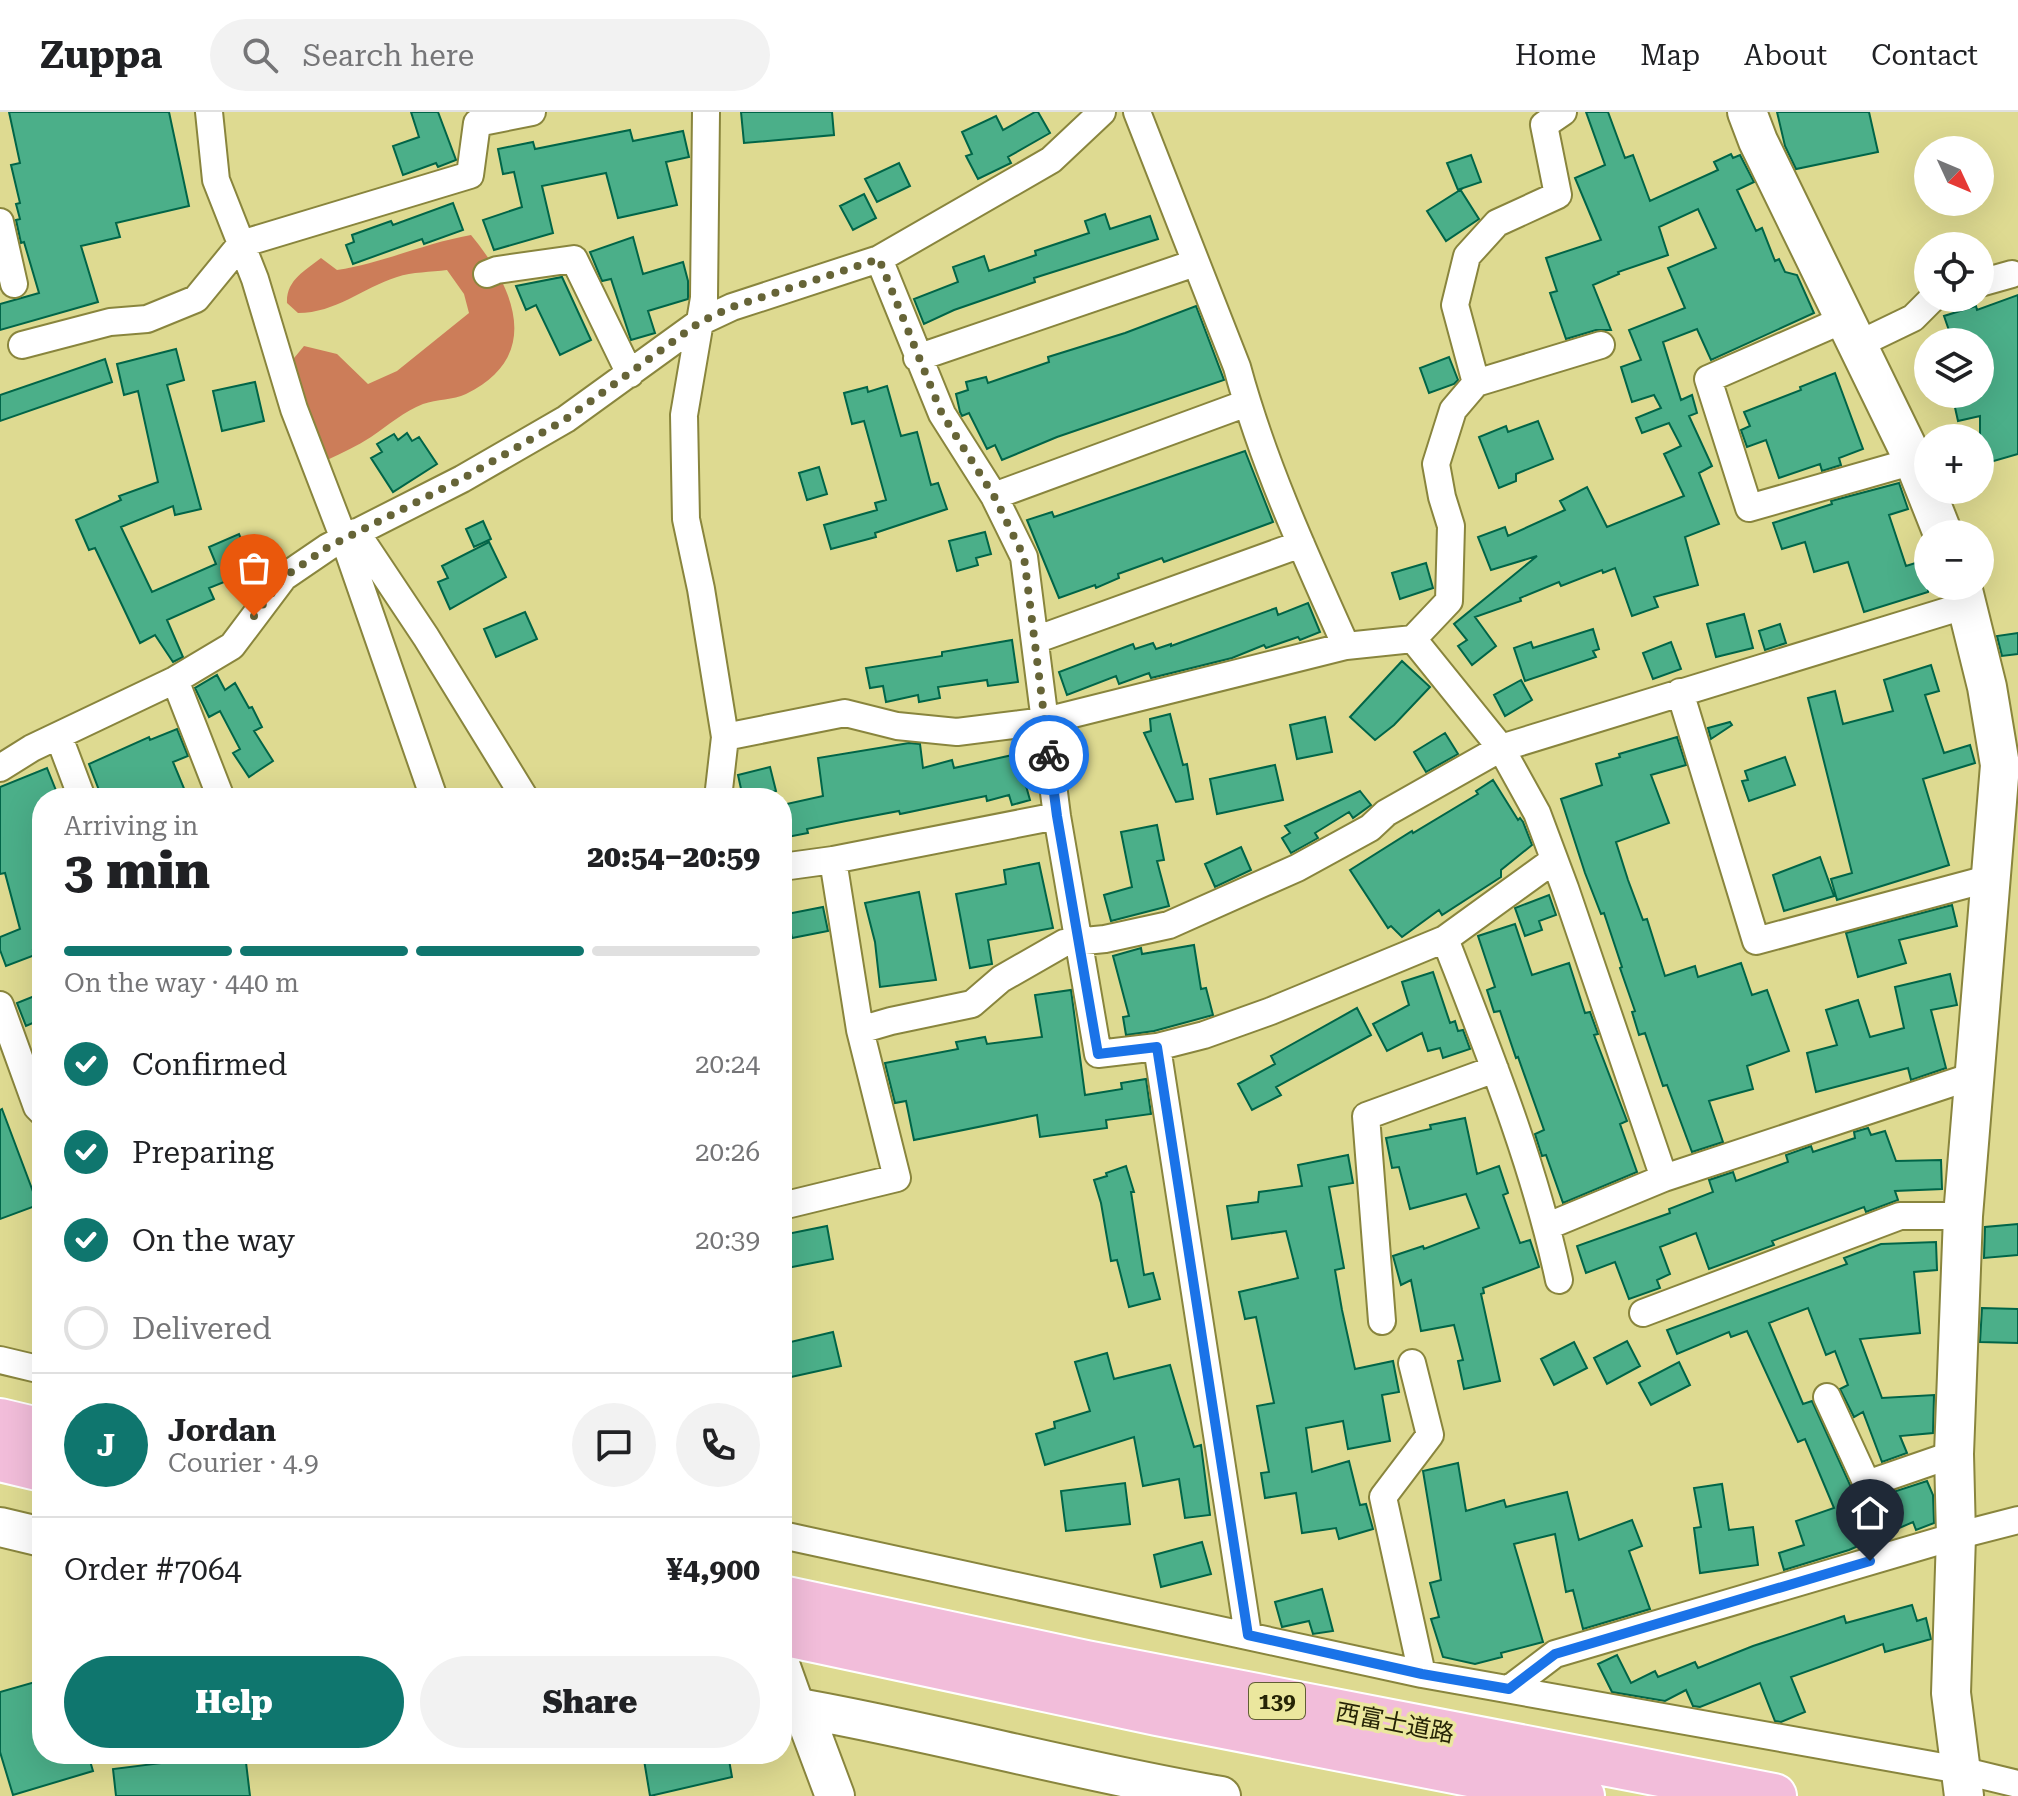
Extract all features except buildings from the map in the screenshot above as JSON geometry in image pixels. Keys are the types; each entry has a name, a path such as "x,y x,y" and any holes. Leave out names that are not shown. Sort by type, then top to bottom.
{"highway":[{"path":"0,1421 32,1429"},
{"path":"0,1459 32,1467"},
{"name":"西富士道路","path":"792,1600 1086,1663 1774,1796"},
{"name":"西富士道路","path":"792,1635 1171,1716 1582,1796"}],"street":[{"path":"209,112 216,180 255,279 294,409 350,535 431,788"},
{"path":"22,345 110,322 147,319 196,299 241,244 470,175 475,117 532,112"},
{"path":"706,112 704,298 684,415 686,519 706,617 725,737 719,788"},
{"path":"0,768 32,748 175,680 232,646 284,577 350,535 462,479 540,434 630,374 700,322 732,307 879,259 1051,160 1102,112"},
{"path":"1137,112 1237,367 1247,403 1301,544 1346,646"},
{"path":"1476,383 1455,305 1467,256 1497,223 1558,195 1544,125 1563,112"},
{"path":"1747,112 1758,141 1851,332 1914,461 1749,508 1708,379 1851,332 1913,318 1919,312"},
{"path":"0,222 14,284"},
{"path":"487,274 574,259 630,374"},
{"path":"879,259 942,414 994,496 1024,557 1057,816 1098,1054 1157,1047 1204,1035 1271,1011 1445,939 1554,860"},
{"path":"917,358 1195,263"},
{"path":"1994,279 2012,274"},
{"path":"725,737 845,713 897,726 957,732 1045,721 1346,646 1413,639 1449,601 1451,526 1436,464 1453,410 1476,383 1601,345"},
{"path":"994,496 1247,403"},
{"path":"350,535 426,637 519,788"},
{"path":"1035,640 1301,544"},
{"path":"860,1030 972,1004 1001,979 1064,943 1105,939 1169,925 1297,868 1370,828 1386,813 1501,748 1680,692 1949,600"},
{"path":"1962,1784 1951,1693 1956,1536 1954,1454 1963,1216 2000,765 1987,687 1965,600"},
{"path":"1413,639 1501,748 1537,813 1664,1178"},
{"path":"175,680 217,788"},
{"path":"1680,692 1756,941 1991,878"},
{"path":"59,737 78,788"},
{"path":"792,866 1057,816"},
{"path":"792,1204 897,1178 860,1030 833,860"},
{"path":"1445,939 1495,1069 1548,1226 1559,1280"},
{"path":"0,1005 32,1093"},
{"path":"1157,1047 1248,1635"},
{"path":"1382,1321 1366,1116 1495,1069"},
{"path":"1548,1226 1664,1178 1973,1076"},
{"path":"1643,1313 1900,1216 1963,1216"},
{"path":"0,1360 32,1368"},
{"path":"1412,1363 1430,1435 1383,1497 1422,1674"},
{"path":"1827,1397 1867,1484 1954,1454"},
{"path":"1509,1689 1555,1654 2018,1520"},
{"path":"0,1527 32,1535"},
{"path":"792,1537 1422,1674 1509,1689 1962,1784 2018,1784"},
{"path":"792,1706 835,1796"},
{"path":"792,1706 1221,1796"}],"shaded area":[{"path":"471,235 499,276 509,298 514,320 513,341 506,360 490,378 466,394 416,407 366,440 327,460 285,369 304,346 337,354 368,384 397,371 469,313 464,294 447,270 397,277 337,305 312,312 298,313 287,303 293,282 321,258 337,270"}],"way so far":[{"path":"254,616 284,577 328,547 462,479 566,419 700,322 732,307 879,259 942,414 994,496 1024,557 1049,755"}],"route":[{"path":"1049,755 1098,1054 1157,1047 1248,1635 1422,1674 1509,1689 1555,1654 1870,1561"}]}
